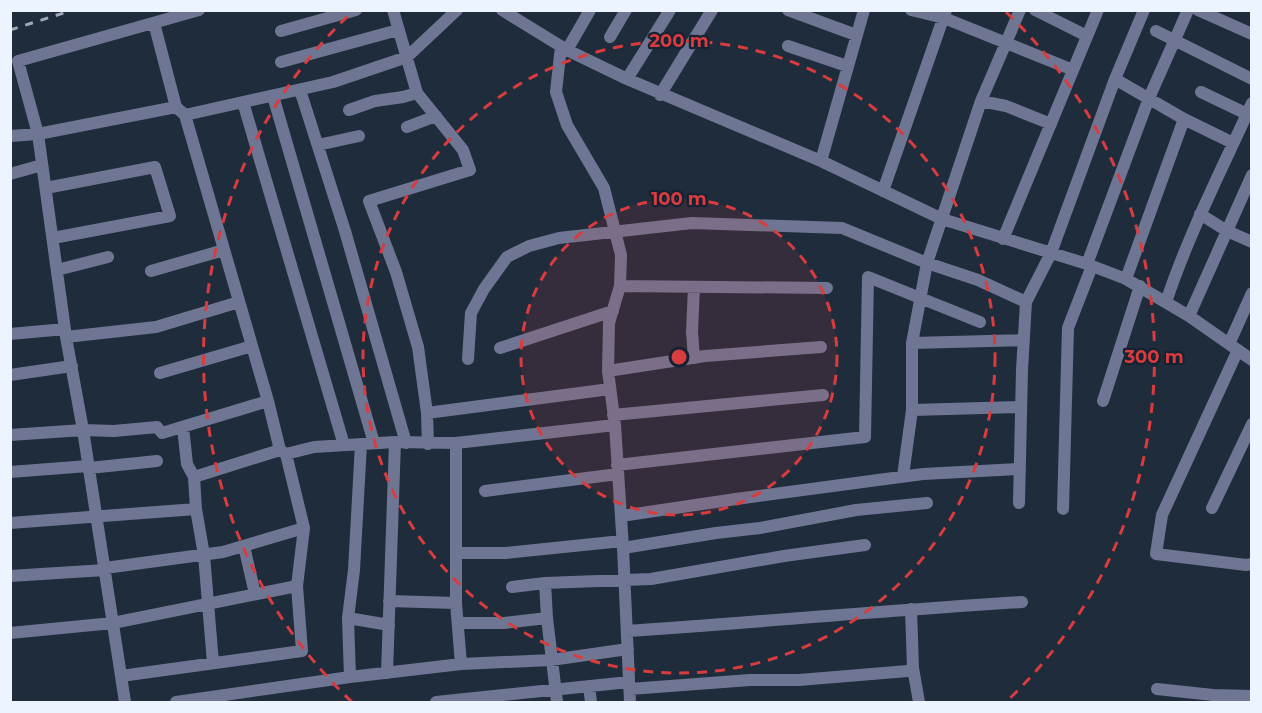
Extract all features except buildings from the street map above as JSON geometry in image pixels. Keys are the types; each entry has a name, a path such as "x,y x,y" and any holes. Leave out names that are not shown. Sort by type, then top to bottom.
{"street":[{"path":"125,702 66,333 38,134 14,62 73,48 199,10"},
{"path":"281,31 356,10"},
{"path":"393,10 417,93 463,150 470,170 369,201 396,272 418,347 427,413 428,444"},
{"path":"10,136 38,134 243,102 333,82 407,57 457,10"},
{"path":"502,10 564,48 627,80 821,161 942,219 1090,265 1126,279 1189,316 1251,360"},
{"path":"590,10 564,48 556,92 567,125 604,188 621,255 620,286 609,323 608,372 614,420 623,544 630,702"},
{"path":"610,37 626,10"},
{"path":"627,80 670,10"},
{"path":"660,94 712,10"},
{"path":"788,10 856,35"},
{"path":"821,161 864,10"},
{"path":"911,10 945,14 1073,70"},
{"path":"903,476 912,410 912,343 927,263 981,101 1020,10"},
{"path":"1035,10 1087,36"},
{"path":"1004,238 1098,10"},
{"path":"1019,503 1026,302 1051,254 1115,80 1144,10"},
{"path":"1062,509 1068,328 1149,98 1188,10"},
{"path":"1198,10 1251,34"},
{"path":"883,191 945,14"},
{"path":"121,676 302,651 297,586 304,528 224,250 154,23"},
{"path":"281,62 398,30"},
{"path":"1156,31 1251,80"},
{"path":"788,46 847,66"},
{"path":"1115,80 1184,119 1233,143"},
{"path":"300,90 345,231 400,442 389,601 387,673"},
{"path":"1166,302 1200,214 1249,109 1201,92"},
{"path":"350,110 375,101 417,93"},
{"path":"273,96 374,443"},
{"path":"981,101 1006,106 1051,124"},
{"path":"243,102 344,445"},
{"path":"407,127 436,116"},
{"path":"1126,279 1184,119"},
{"path":"318,146 359,136"},
{"path":"10,174 42,165"},
{"path":"46,188 155,167 170,216 52,238"},
{"path":"1189,316 1251,175"},
{"path":"1200,214 1227,231 1251,242"},
{"path":"468,359 471,313 484,289 507,257 529,246 559,238 692,223 842,228 927,263 978,280 1026,302"},
{"path":"152,271 224,250"},
{"path":"57,270 108,257"},
{"path":"485,491 617,469 865,436 868,278 980,322"},
{"path":"620,286 827,288"},
{"path":"1103,401 1140,286"},
{"path":"694,287 692,332 694,358"},
{"path":"1251,293 1233,347 1162,515 1156,554 1251,564"},
{"path":"10,334 156,327 239,302"},
{"path":"500,348 613,311"},
{"path":"912,343 1024,340"},
{"path":"160,374 252,346"},
{"path":"608,372 694,358 821,346"},
{"path":"10,375 72,366"},
{"path":"427,413 610,389"},
{"path":"194,477 283,452 314,447 400,442 456,443 614,420 823,395"},
{"path":"10,435 157,427 162,433 268,401"},
{"path":"912,410 1022,407"},
{"path":"1212,508 1251,424"},
{"path":"183,427 187,464 194,477 196,509 204,555 213,663"},
{"path":"456,443 456,603 461,664"},
{"path":"350,677 348,618 354,570 361,444"},
{"path":"10,472 158,461"},
{"path":"621,516 903,476 1020,470"},
{"path":"456,553 506,553 623,544 760,528 856,510 927,503"},
{"path":"10,524 196,509"},
{"path":"10,576 105,569 223,552 304,528"},
{"path":"512,586 651,579 784,556 865,545"},
{"path":"244,546 255,594"},
{"path":"545,583 557,702"},
{"path":"10,633 113,623 297,586"},
{"path":"389,601 456,603"},
{"path":"628,631 1022,602"},
{"path":"911,609 913,668 919,702"},
{"path":"348,618 388,625"},
{"path":"458,623 504,623 547,618"},
{"path":"176,702 350,677 461,664 551,660 628,649"},
{"path":"436,702 524,697 555,688 799,680 908,671 913,668"},
{"path":"590,686 591,702"},
{"path":"1157,689 1213,695 1251,696"}],"railway":[{"path":"10,30 73,10"}]}
